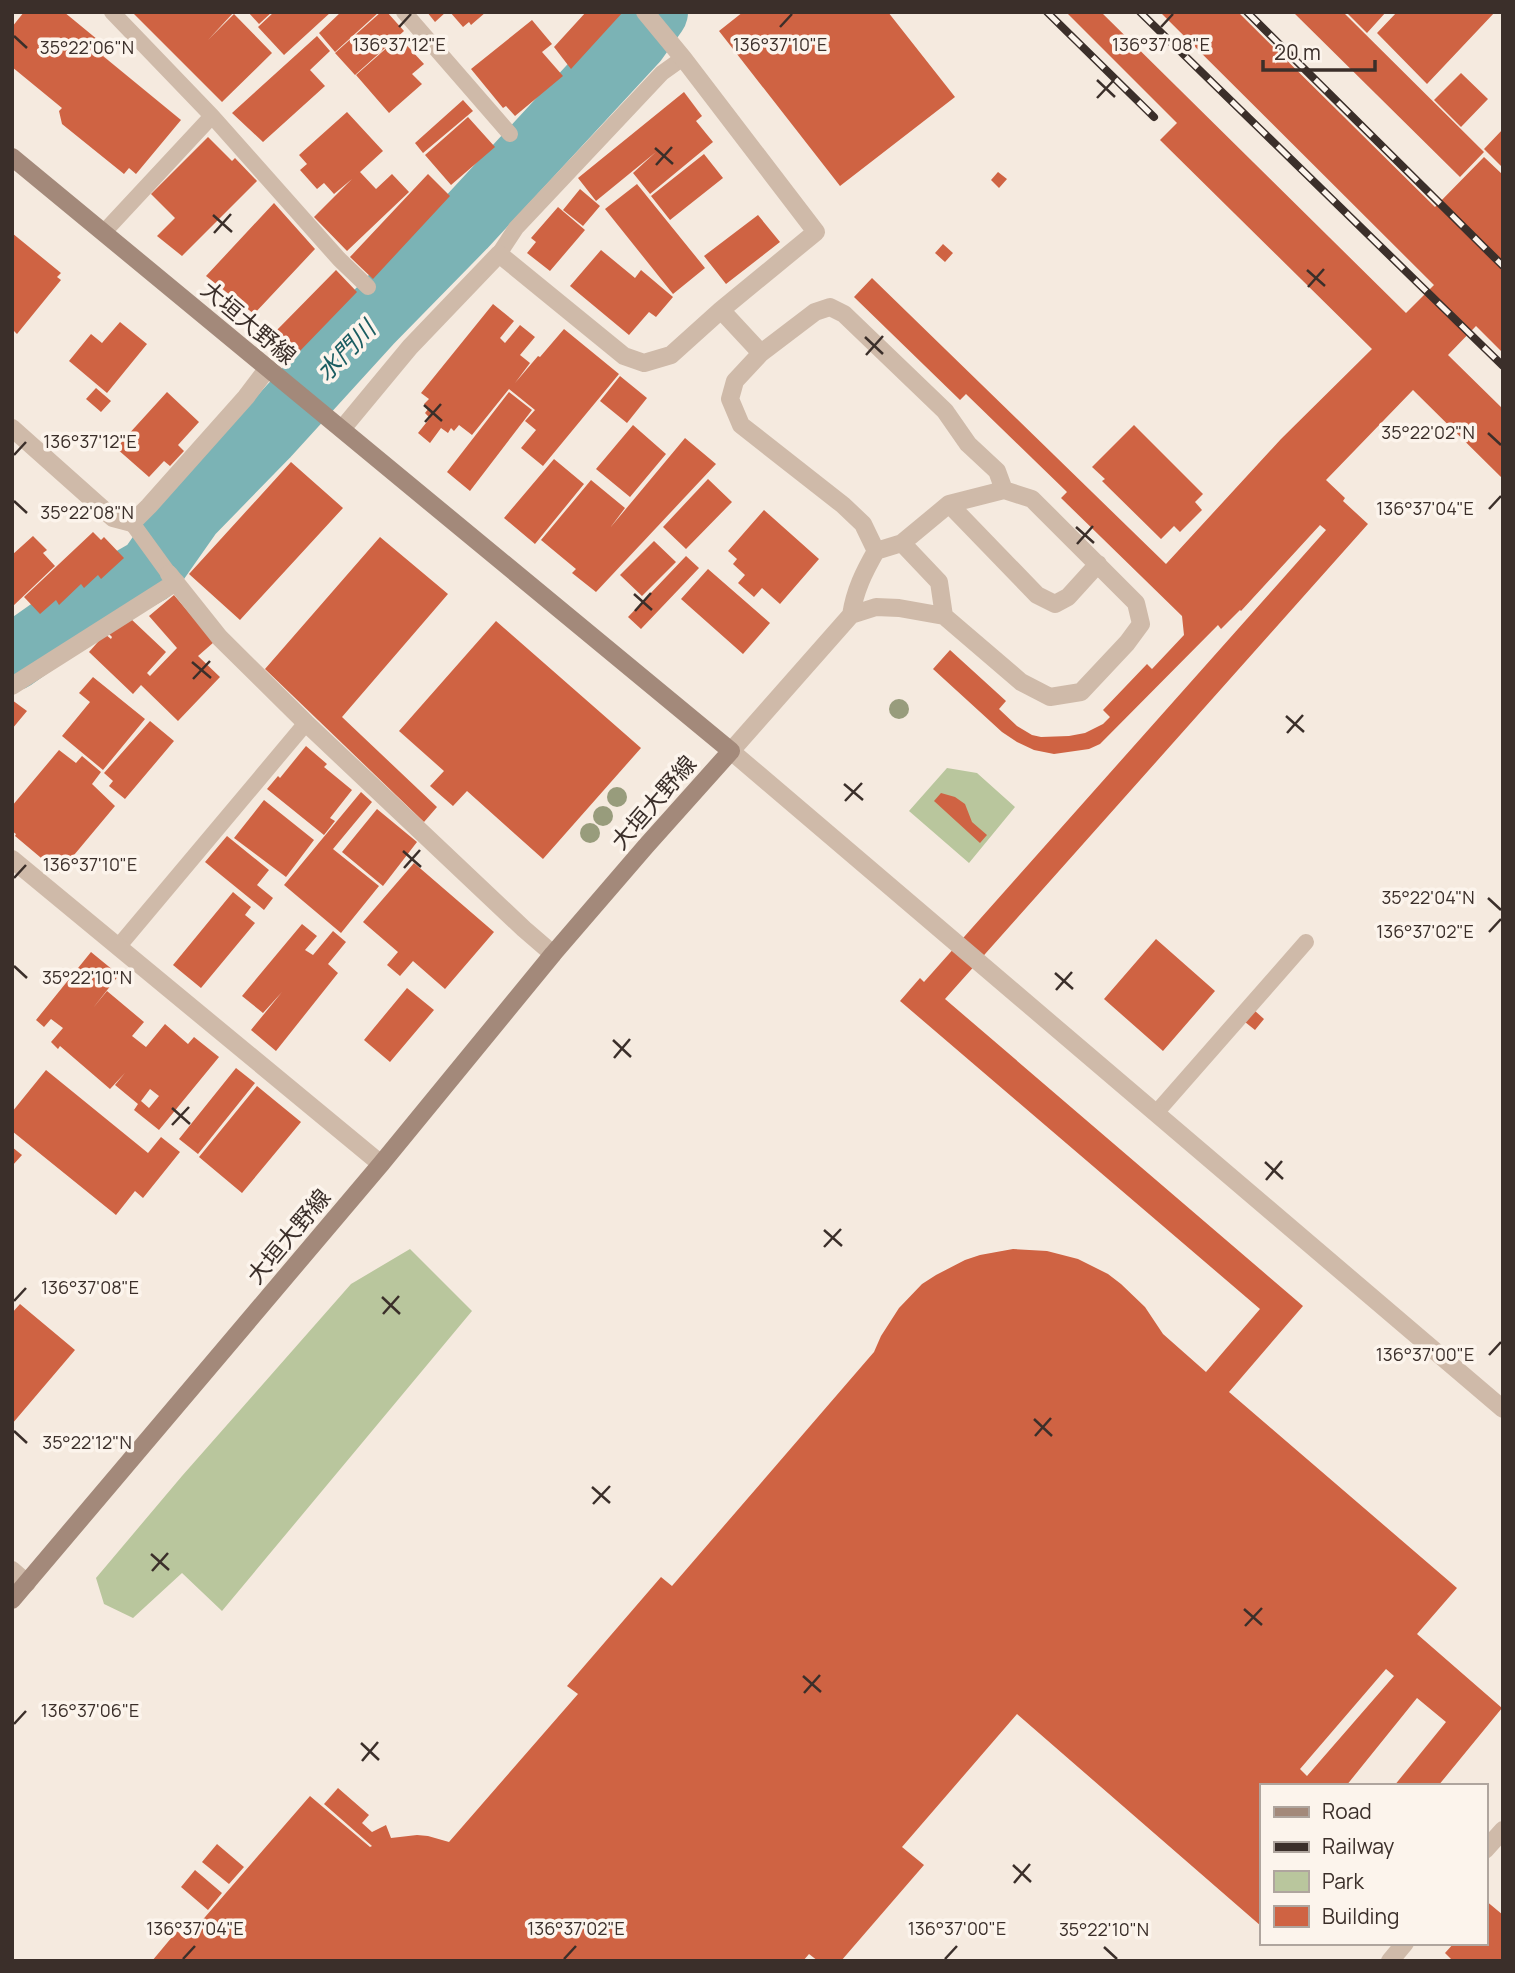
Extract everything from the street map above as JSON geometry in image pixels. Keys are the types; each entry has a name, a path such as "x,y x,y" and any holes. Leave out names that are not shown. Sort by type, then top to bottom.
{"main road":[{"name":"大垣大野線","path":"12,157 731,751 553,954 381,1164 12,1600"}],"street":[{"path":"337,425 499,254 624,356 644,363 671,355 816,232 645,12"},
{"path":"876,551 863,524 843,505 741,425 730,400 735,381 761,353 815,312 830,307 844,314 945,411 968,444 997,471 1004,489"},
{"path":"721,310 761,353"},
{"path":"12,428 113,517 136,528 149,506 246,397 272,373"},
{"path":"851,615 854,595 876,551 902,543 949,504 1004,489 1032,499 1136,603 1141,624 1127,643 1081,692 1050,697 1021,682 944,615 876,607 851,615 731,751 1503,1409"},
{"path":"949,504 1037,595 1055,604 1068,597 1098,564"},
{"path":"902,543 939,582 944,615"},
{"path":"12,686 173,578 220,638 306,723 553,954"},
{"path":"12,859 381,1164"},
{"path":"12,1570 27,1583"},
{"path":"1487,1848 1503,1830"},
{"path":"1390,1961 1403,1945"}],"lane":[{"path":"112,12 212,116 339,259 368,287"},
{"path":"404,12 510,134"},
{"path":"499,254 516,228 663,73 678,52"},
{"path":"104,232 212,116"},
{"path":"136,528 173,578"},
{"path":"118,947 306,723"},
{"path":"1156,1113 1306,942"}],"green space":[{"path":"947,768 977,773 1015,807 969,863 909,811"},
{"path":"410,1249 472,1311 222,1611 182,1573 133,1618 104,1604 96,1578 182,1476 351,1284"}],"building":[{"path":"24,12 64,12 109,49 103,56 181,120 136,174 129,168 124,174 62,124 59,111 62,108 12,67 12,27"},
{"path":"132,12 234,12 208,40 234,14 272,53 222,102"},
{"path":"248,12 272,12 259,24"},
{"path":"274,12 331,12 284,55 258,27"},
{"path":"341,12 379,12 335,52 319,33"},
{"path":"381,12 387,12 404,31 355,75 335,53"},
{"path":"427,12 446,12 435,22"},
{"path":"450,12 486,12 471,25 469,22 463,27"},
{"path":"586,12 623,12 571,69 554,47"},
{"path":"743,12 888,12 955,97 840,186 719,31"},
{"path":"1066,12 1101,12 1406,313 1434,285 1160,12 1238,12 1435,207 1484,157 1503,175 1503,353 1476,326 1448,355 1503,409 1503,479 1413,390 1326,480 1345,498 1343,501 1368,524 945,999 1303,1306 1229,1392 1457,1588 1417,1634 1502,1708 1440,1784 1396,1784 1446,1722 1417,1698 1348,1784 1260,1784 1260,1925 1017,1714 902,1847 924,1865 841,1961 818,1961 809,1954 803,1961 152,1961 177,1931 186,1939 310,1796 370,1847 372,1846 324,1804 338,1788 369,1815 362,1823 372,1832 386,1825 391,1838 417,1835 449,1842 578,1694 567,1686 661,1577 672,1586 874,1352 899,1308 922,1284 936,1275 965,1260 1013,1249 1047,1251 1078,1259 1108,1274 1121,1284 1145,1307 1163,1334 1206,1372 1260,1309 900,1001 920,978 924,982 1326,530 1320,525 1241,611 1221,629 1218,625 1100,744 1089,749 1054,754 1034,750 1017,742 1002,732 933,669 950,650 1006,701 999,709 1017,726 1041,737 1085,733 1103,724 1110,717 1103,710 1147,664 1152,669 1184,635 1182,616 1061,498 1067,492 966,394 960,400 854,297 872,278 1166,564 1281,439 1372,349 1160,140 1177,123","holes":["1386,1669 1394,1676 1307,1776 1300,1769"]},
{"path":"1293,12 1343,12 1484,152 1460,177"},
{"path":"1346,12 1386,12 1367,33"},
{"path":"1397,12 1495,12 1427,84 1377,33"},
{"path":"532,20 552,44 542,52 563,76 515,116 506,106 503,108 471,69"},
{"path":"317,36 330,51 310,70 325,86 263,142 232,113"},
{"path":"399,37 424,64 412,74 422,84 389,113 356,75"},
{"path":"1461,73 1488,99 1461,127 1434,100"},
{"path":"684,92 702,116 696,121 713,142 650,194 633,173 656,152 596,201 578,178"},
{"path":"463,100 473,111 423,153 415,143"},
{"path":"347,112 383,151 360,172 376,189 392,174 409,192 347,251 314,217 352,179 334,194 324,183 317,189 300,170 307,164 299,155"},
{"path":"468,117 495,147 451,185 425,155"},
{"path":"1503,129 1503,168 1484,149"},
{"path":"208,137 232,161 235,158 257,181 182,256 157,236 175,218 151,194"},
{"path":"704,154 723,178 670,220 651,196"},
{"path":"998,172 1007,179 999,188 991,180"},
{"path":"428,174 450,196 373,279 350,257"},
{"path":"637,184 705,268 673,294 605,209"},
{"path":"580,189 600,206 583,226 563,210"},
{"path":"274,203 315,249 254,314 206,276"},
{"path":"558,207 585,230 550,271 527,253 536,242 531,238"},
{"path":"758,215 780,242 726,284 704,256"},
{"path":"12,233 61,273 57,277 61,280 17,334 14,331 12,333"},
{"path":"943,244 953,253 945,262 935,253"},
{"path":"601,250 635,278 641,270 673,297 656,317 649,312 629,335 570,286"},
{"path":"336,270 357,292 299,352 275,332"},
{"path":"493,304 514,321 500,338 505,343 520,325 535,337 520,355 530,363 515,383 564,329 619,374 543,466 521,448 536,430 525,421 535,410 509,389 472,435 459,425 454,431 451,428 448,433 441,428 430,443 418,433 430,418 425,413 429,408 424,404 429,399 421,393"},
{"path":"120,322 147,344 107,393 69,361 91,334 102,343"},
{"path":"620,376 647,398 627,423 600,401"},
{"path":"96,388 111,401 101,412 86,399"},
{"path":"167,392 199,422 178,445 184,451 170,466 164,461 149,477 116,448"},
{"path":"509,392 532,410 470,491 447,472"},
{"path":"633,425 666,454 630,497 596,469"},
{"path":"1134,425 1203,494 1195,502 1202,510 1180,532 1174,526 1161,539 1102,481 1105,479 1092,467"},
{"path":"685,438 716,464 596,592 572,573 576,569 541,540 591,480 625,508 610,528"},
{"path":"554,459 584,484 535,544 504,518"},
{"path":"291,462 343,508 240,620 189,574"},
{"path":"708,479 732,502 686,549 663,527"},
{"path":"764,510 819,559 780,604 762,588 754,597 738,583 745,575 733,564 737,559 728,551"},
{"path":"93,532 101,540 104,537 124,558 101,579 98,575 84,588 81,584 59,605 56,600 40,614 24,597"},
{"path":"33,536 47,550 43,553 55,566 12,607 12,555"},
{"path":"380,537 448,594 342,717 437,807 424,822 265,669"},
{"path":"654,541 676,562 642,596 620,575"},
{"path":"686,556 699,568 641,629 628,617"},
{"path":"708,569 770,623 743,654 681,599"},
{"path":"174,595 214,642 198,656 220,677 178,721 141,685 133,694 89,652 105,634 111,639 108,633 130,618 166,652 147,673 150,676 177,648 149,616"},
{"path":"496,621 641,748 543,859 467,791 453,806 430,786 444,771 399,731"},
{"path":"93,677 145,719 103,770 62,736 90,702 79,693"},
{"path":"12,700 27,711 12,729"},
{"path":"150,721 174,741 125,799 109,786 113,781 104,773"},
{"path":"306,746 327,764 324,767 352,790 330,818 335,821 324,835 267,789 278,776 280,778"},
{"path":"59,750 76,763 82,756 101,772 92,784 115,806 59,873 15,836 12,831 12,806"},
{"path":"361,792 372,802 333,849 379,886 341,933 284,885"},
{"path":"941,793 955,797 965,804 972,822 987,835 980,843 934,801"},
{"path":"264,800 314,840 286,877 234,838"},
{"path":"377,809 417,842 383,886 342,852"},
{"path":"227,836 269,870 257,885 273,898 264,910 205,862"},
{"path":"414,863 494,932 445,989 413,961 400,976 387,965 398,952 363,922"},
{"path":"233,892 251,907 245,915 255,923 201,988 173,965"},
{"path":"302,924 317,936 305,950 313,955 333,931 346,942 328,964 338,973 276,1051 251,1030 282,992 263,1013 242,996"},
{"path":"1156,939 1215,991 1163,1051 1104,999"},
{"path":"91,952 119,975 93,1008 107,991 144,1022 132,1036 146,1047 165,1024 188,1044 194,1037 219,1057 159,1130 134,1110 138,1104 115,1085 125,1073 110,1089 60,1046 58,1049 51,1042 63,1028 51,1019 44,1027 36,1020","holes":["150,1089 159,1096 149,1108 141,1101"]},
{"path":"407,988 434,1010 390,1062 364,1040"},
{"path":"1254,1010 1264,1019 1255,1030 1245,1022"},
{"path":"236,1068 255,1083 198,1154 179,1139"},
{"path":"46,1070 148,1153 161,1137 180,1152 143,1198 135,1191 116,1215 12,1131 12,1112"},
{"path":"257,1086 301,1122 242,1193 199,1157"},
{"path":"12,1147 22,1155 12,1166"},
{"path":"20,1304 75,1350 12,1424 12,1313"},
{"path":"217,1844 244,1867 229,1884 202,1862"},
{"path":"195,1870 222,1893 208,1910 181,1887"},
{"path":"1487,1902 1503,1915 1503,1961 1453,1961 1445,1953 1452,1945 1487,1945"}],"waterway":[{"name":"水門川","path":"12,658 80,610 150,570 190,513 463,226 635,40 655,12"}],"railway":[{"path":"1047,12 1154,117"},
{"path":"1140,12 1503,366"},
{"path":"1247,12 1503,266"}]}
